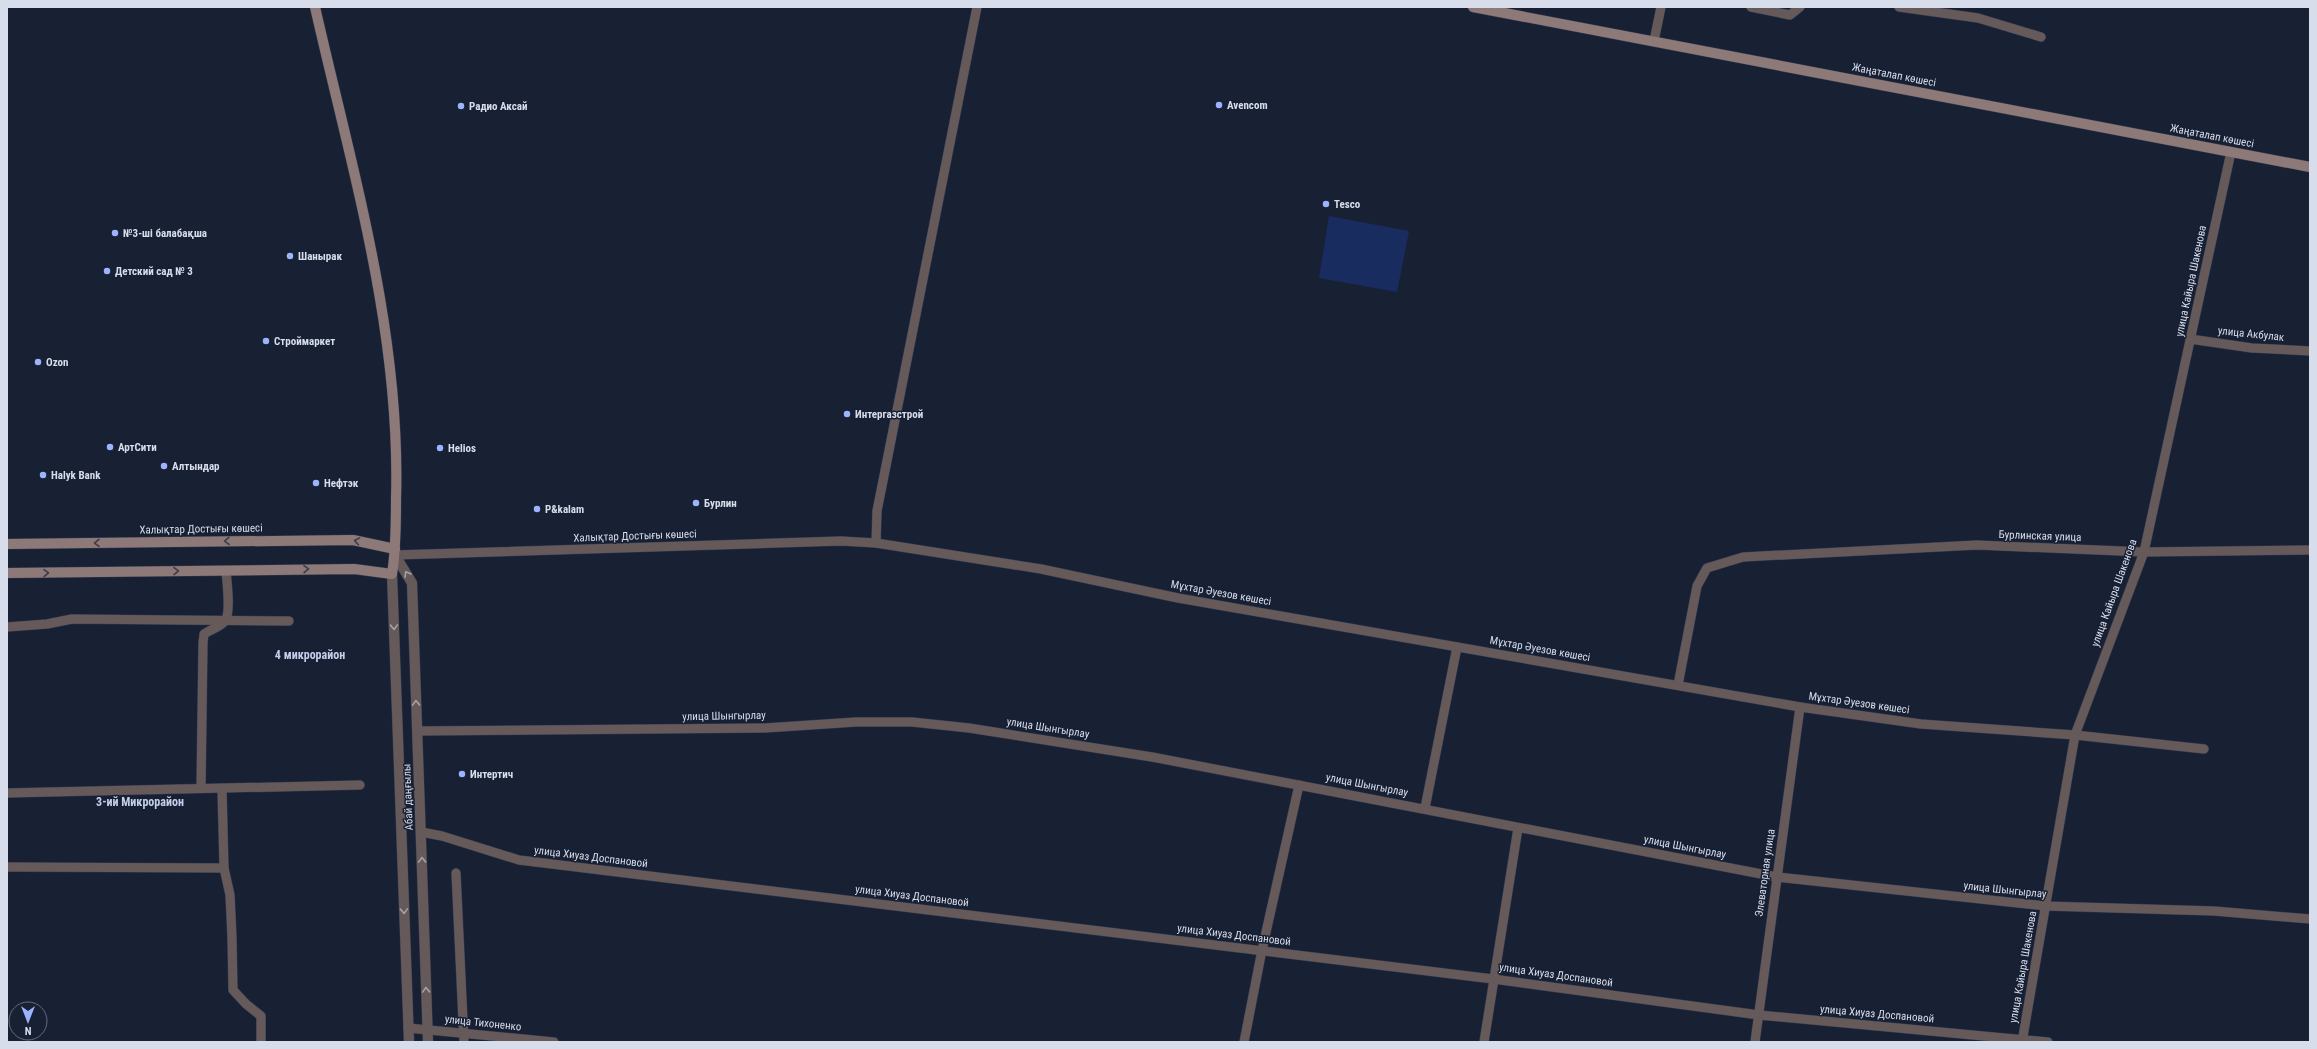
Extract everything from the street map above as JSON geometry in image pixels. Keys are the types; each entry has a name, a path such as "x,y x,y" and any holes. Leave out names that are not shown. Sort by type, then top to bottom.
{"main road":[{"path":"7,573 354,569 392,574 395,552 396,424 384,317 315,7"},
{"name":"Жаңаталап көшесі","path":"1473,7 2310,167"},
{"name":"Халықтар Достығы көшесі","path":"7,544 353,540 395,552"}],"street":[{"path":"876,543 877,511 977,7"},
{"path":"1654,41 1661,7"},
{"path":"1751,7 1790,15 1800,7"},
{"path":"1899,7 1978,18 2041,37"},
{"name":"улица Кайыра Шакенова","path":"2022,1041 2075,735 2144,552 2231,152"},
{"name":"улица Акбулак","path":"2190,339 2252,348 2310,351"},
{"name":"Халықтар Достығы көшесі","path":"395,552 841,541 876,543"},
{"name":"Мұхтар Әуезов көшесі","path":"876,543 1041,569 1178,598 1800,707 1921,724 2075,735 2204,749"},
{"name":"Бурлинская улица","path":"1678,685 1697,586 1707,568 1743,557 1769,554 1977,545 2144,552 2310,550"},
{"name":"Абай даңғылы","path":"395,552 412,583 428,1042"},
{"path":"201,788 204,634 217,628 226,620 228,610 226,571"},
{"name":"Абай даңғылы","path":"392,574 409,1042"},
{"path":"7,627 46,624 72,619 289,621"},
{"path":"1425,808 1457,647"},
{"name":"Элеваторная улица","path":"1755,1042 1800,707"},
{"name":"улица Шынгырлау","path":"417,731 765,728 856,722 912,722 969,728 1152,757 1425,808 1518,828 1777,877 2046,906 2214,911 2310,919"},
{"path":"7,793 360,785"},
{"path":"1244,1042 1262,950 1299,785"},
{"path":"222,789 224,868 230,895 233,990 246,1004 261,1016 262,1042"},
{"path":"1484,1042 1518,828"},
{"name":"улица Хиуаз Доспановой","path":"421,832 442,836 519,860 1493,979 1759,1016 2022,1041 2048,1042"},
{"path":"7,868 224,868"},
{"path":"456,873 464,1042"},
{"name":"улица Тихоненко","path":"408,1028 464,1032 554,1042"}],"shaded area":[{"path":"1329,216 1409,231 1397,292 1319,278"}],"place":[{"name":"Avencom","path":"1219,105"},
{"name":"Радио Аксай","path":"461,106"},
{"name":"Tesco","path":"1326,204"},
{"name":"№3-ші балабақша","path":"115,233"},
{"name":"Шанырак","path":"290,256"},
{"name":"Детский сад № 3","path":"107,271"},
{"name":"Строймаркет","path":"266,341"},
{"name":"Ozon","path":"38,362"},
{"name":"Интергазстрой","path":"847,414"},
{"name":"АртСити","path":"110,447"},
{"name":"Helios","path":"440,448"},
{"name":"Алтындар","path":"164,466"},
{"name":"Halyk Bank","path":"43,475"},
{"name":"Нефтэк","path":"316,483"},
{"name":"Бурлин","path":"696,503"},
{"name":"P&kalam","path":"537,509"},
{"name":"Интертич","path":"462,774"}],"district":[{"name":"4 микрорайон","path":"310,655"},
{"name":"3-ий Микрорайон","path":"140,802"}]}
